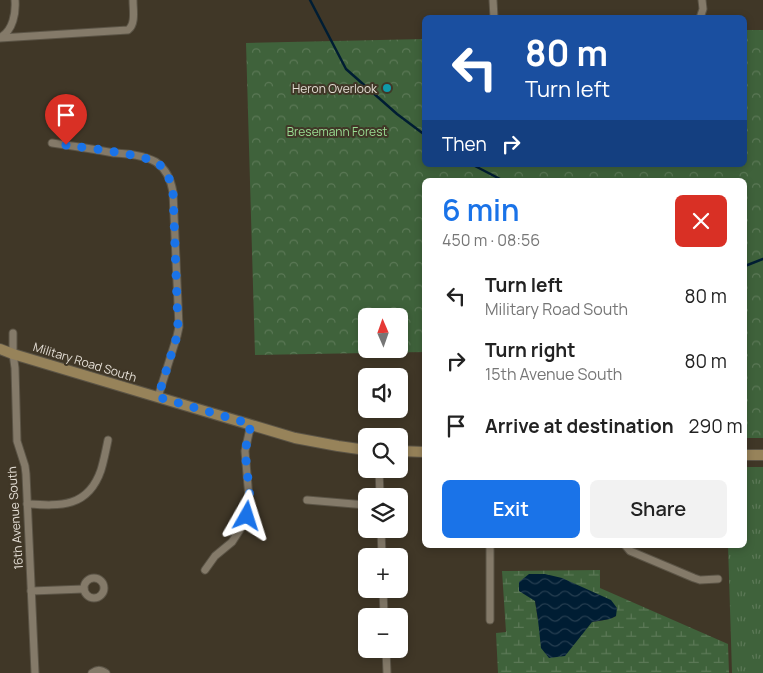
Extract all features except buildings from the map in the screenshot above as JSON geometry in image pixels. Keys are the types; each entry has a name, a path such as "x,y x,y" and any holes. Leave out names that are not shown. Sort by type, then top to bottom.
{"main road":[{"name":"Military Road South","path":"0,349 295,438 358,449"},
{"path":"408,452 422,452"},
{"path":"747,455 763,455"}],"street":[{"path":"0,38 7,33 12,24 15,0"},
{"path":"0,38 128,30 131,28 133,18 133,0"},
{"path":"493,0 494,15"},
{"path":"701,15 702,0"},
{"path":"52,143 149,159 157,163 166,172 171,181 178,327 177,336 158,397"},
{"name":"16th Avenue South","path":"13,332 17,441 25,466 35,673"},
{"path":"204,570 215,556 232,542 247,516 249,493 245,451 251,424"},
{"path":"27,504 70,503 83,498 95,484 101,470 108,440"},
{"path":"307,500 358,504"},
{"path":"490,548 490,620"},
{"path":"628,548 630,551 694,578 700,580 718,579"},
{"path":"31,591 84,589"},
{"path":"386,658 387,673"},
{"path":"92,673 100,670 106,673"}],"green space":[{"name":"Bresemann Forest","path":"747,30 763,30 763,438 747,438 747,178 422,178 422,352 408,352 408,308 358,308 358,353 255,355 246,43 422,39 422,167 747,167"},
{"path":"747,467 763,467 763,673 732,673 728,548 747,548"},
{"path":"600,570 600,588 728,644 729,673 498,673 496,633 506,632 502,571","holes":["535,601 616,616 589,622 538,620"]}],"water":[{"path":"529,574 545,574 562,578 611,600 617,608 616,616 592,622 565,656 549,658 541,648 535,601 519,591 519,582"}],"waterway":[{"path":"310,0 346,69 397,114 422,133"},
{"path":"477,167 498,178"},
{"path":"747,265 763,259"}],"place":[{"name":"Heron Overlook","path":"387,88"}],"route":[{"path":"66,145 149,159 157,163 166,172 171,181 178,327 177,336 158,397 251,424 245,446 250,498 247,516"}]}
